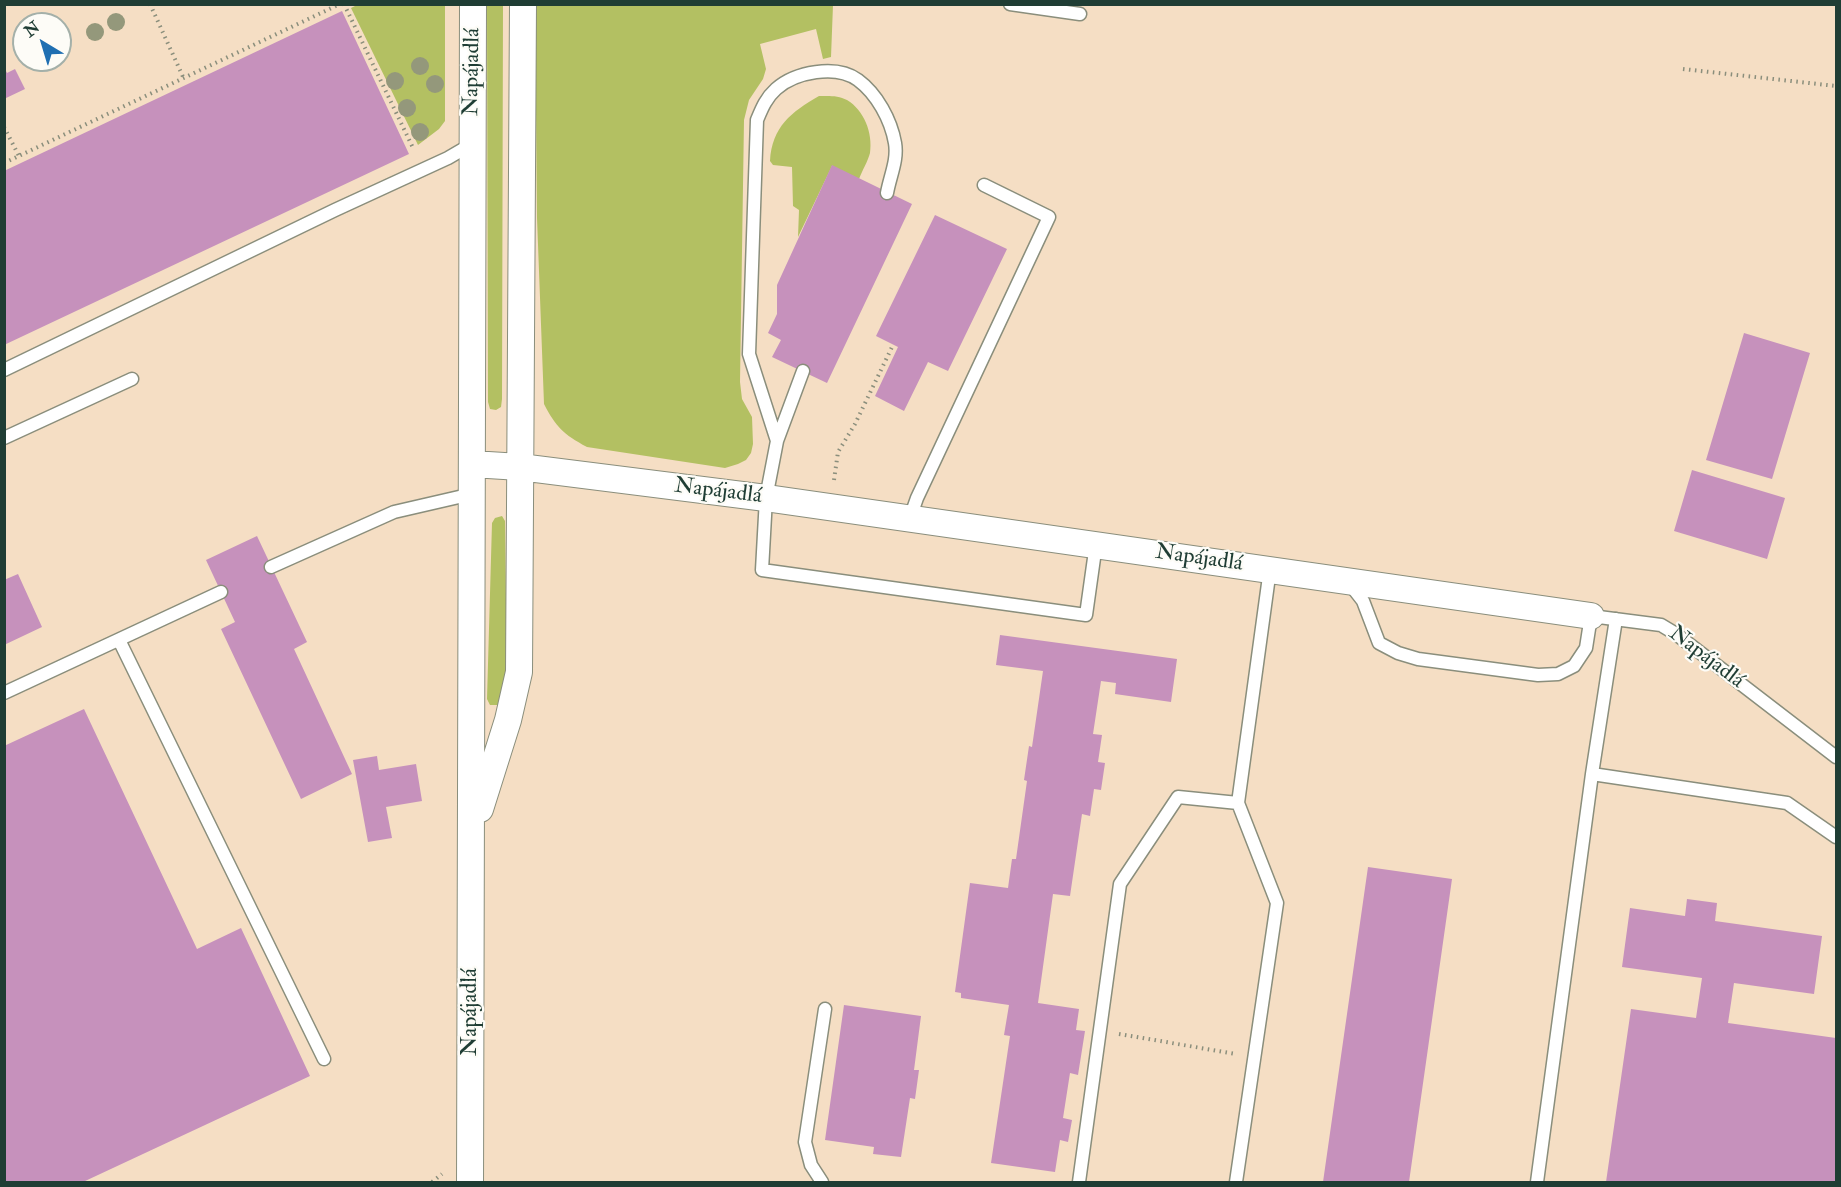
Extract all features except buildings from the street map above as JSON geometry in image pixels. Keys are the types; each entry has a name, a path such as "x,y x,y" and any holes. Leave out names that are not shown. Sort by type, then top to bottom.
{"street":[{"name":"Napájadlá","path":"470,1182 473,4"},
{"name":"Napájadlá","path":"471,841 508,720 519,672 523,4"},
{"name":"Napájadlá","path":"472,464 520,467 766,498 1591,616"}],"lane":[{"path":"1010,4 1080,14"},
{"path":"777,441 749,354 757,120 764,103 789,79 823,71 841,73 857,79 883,109 895,144 895,162 886,193"},
{"path":"4,370 448,158 472,144"},
{"path":"910,518 917,498 1049,217 984,185"},
{"path":"802,371 777,441 766,498 762,570 1086,615 1096,544"},
{"path":"4,438 132,379"},
{"path":"272,567 394,512 472,494"},
{"path":"1236,1182 1277,903 1238,803 1270,569"},
{"path":"1349,582 1363,601 1379,643 1398,653 1418,659 1538,675 1558,674 1574,666 1586,648 1591,616"},
{"path":"4,693 220,592"},
{"name":"Napájadlá","path":"1591,616 1661,625 1669,629 1836,757"},
{"path":"1537,1182 1592,774 1616,619"},
{"path":"119,640 324,1059"},
{"path":"1592,774 1787,803 1836,837"},
{"path":"1079,1182 1120,884 1178,797 1238,803"},
{"path":"822,1182 811,1165 805,1142 825,1009"}],"path":[{"path":"150,4 184,79"},
{"path":"4,163 342,4 416,155"},
{"path":"1683,69 1836,86"},
{"path":"4,127 19,156"},
{"path":"830,507 838,452 855,424 893,345"},
{"path":"1100,1030 1254,1057"}],"green space":[{"path":"357,5 445,5 445,121 439,129 418,145 351,8"},
{"path":"487,5 503,5 502,399 501,407 496,410 490,409 488,402"},
{"path":"535,5 833,5 831,57 823,59 816,29 760,44 766,69 763,79 749,100 744,120 740,382 742,399 752,417 753,444 746,460 738,464 725,468 587,447 561,429 552,419 544,404 537,218"},
{"path":"819,96 844,98 853,104 863,116 869,130 870,153 859,179 832,166 798,237 799,210 793,206 792,167 773,165 770,161 775,139 785,122 800,108"},
{"path":"502,516 505,521 507,678 503,700 498,705 490,705 487,699 492,523 495,518"}]}
